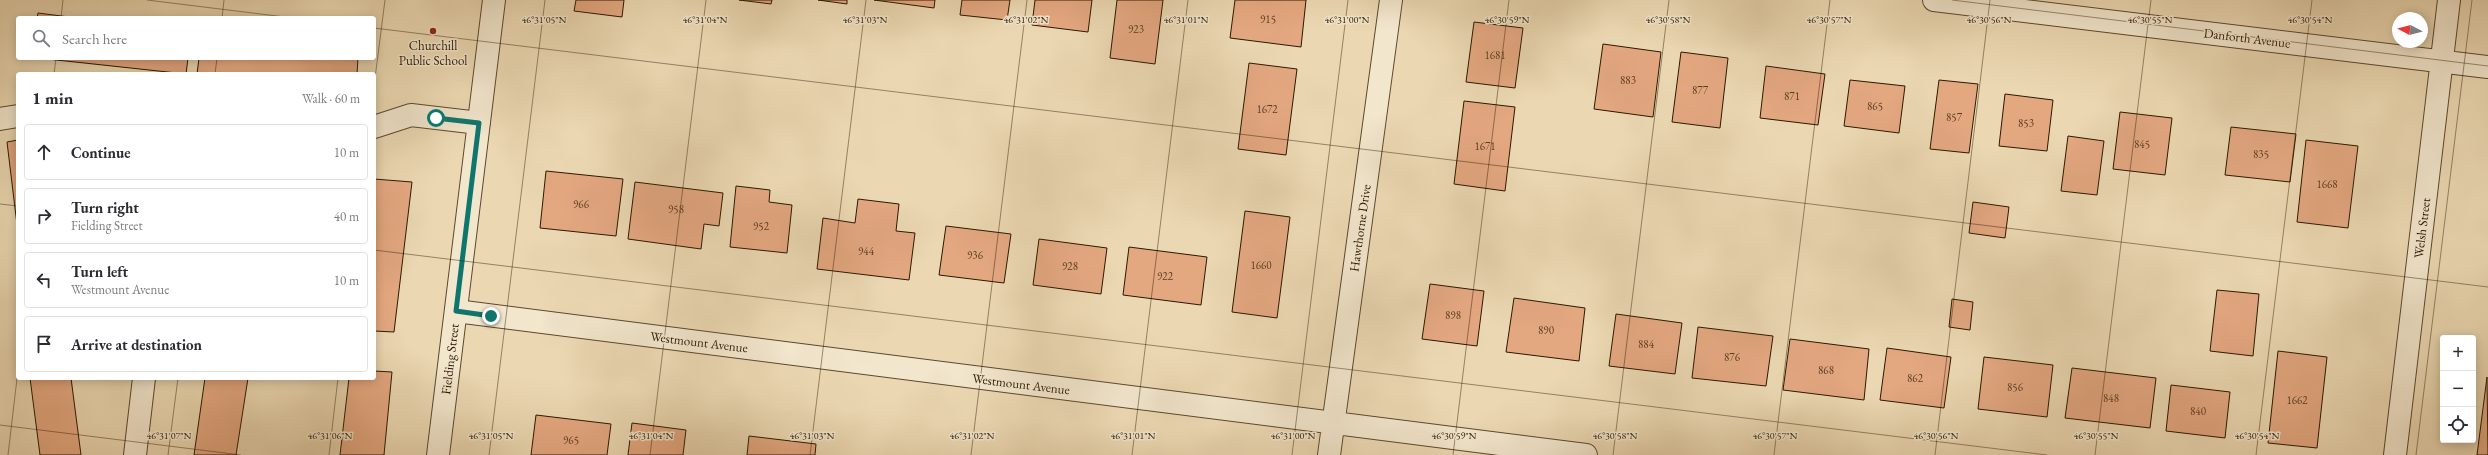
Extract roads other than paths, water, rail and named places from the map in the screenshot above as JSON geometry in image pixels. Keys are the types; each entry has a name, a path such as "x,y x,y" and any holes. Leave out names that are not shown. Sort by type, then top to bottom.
{"street":[{"name":"Fielding Street","path":"438,455 494,0"},
{"name":"Hawthorne Drive","path":"1329,455 1390,0"},
{"name":"Danforth Avenue","path":"1934,0 2488,67"},
{"name":"Welsh Street","path":"2395,455 2449,0"},
{"path":"376,127 410,115 479,123"},
{"path":"0,119 16,116"},
{"name":"Westmount Avenue","path":"456,311 1333,424 1586,455"},
{"path":"135,455 144,380"}],"place":[{"name":"Churchill Public School","path":"433,31"}]}
